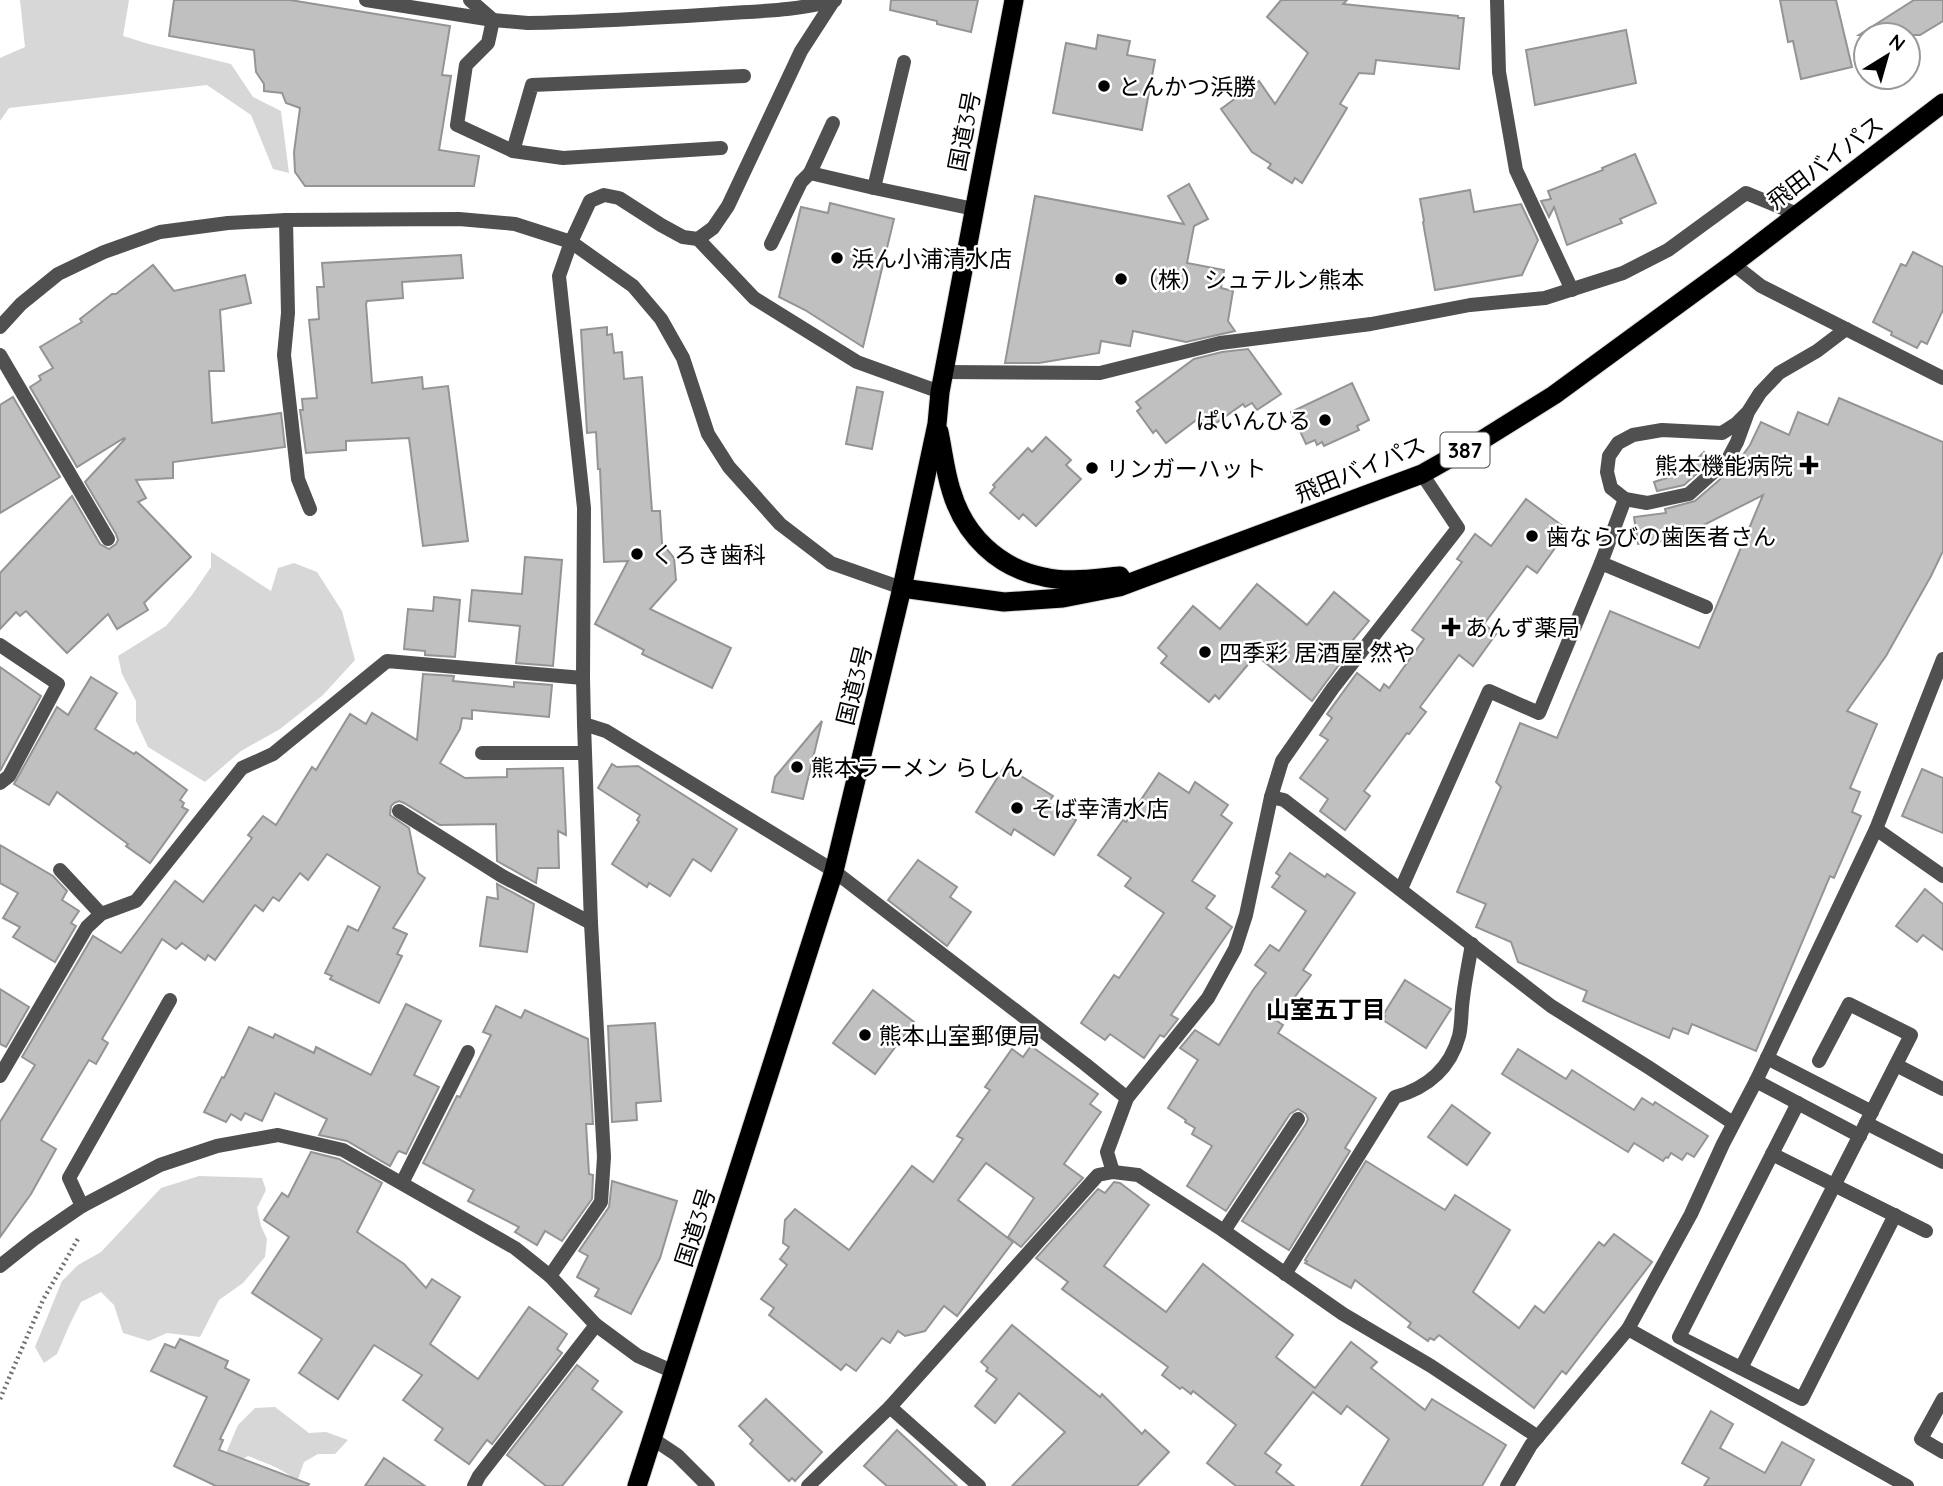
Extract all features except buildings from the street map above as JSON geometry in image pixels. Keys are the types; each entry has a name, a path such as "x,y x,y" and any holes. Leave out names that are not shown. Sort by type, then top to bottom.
{"highway":[{"name":"国道3号","path":"637,1486 834,872 902,589 937,424 942,382 1014,0"},
{"name":"飛田バイパス","path":"902,589 1004,602 1063,597 1119,587 1422,474 1554,395 1733,264 1943,103"},
{"path":"937,424 951,490 960,516 979,543 1001,560 1010,566 1045,578 1149,575"}],"street":[{"path":"366,0 528,23 592,22 772,5 813,6 835,0"},
{"path":"470,0 493,20"},
{"path":"698,239 713,228 728,206 801,51 835,0"},
{"path":"1497,0 1499,72 1516,170 1572,290"},
{"path":"493,20 488,43 466,65 457,125 513,151 563,158 721,148"},
{"path":"874,188 904,62"},
{"path":"513,151 532,85 744,76"},
{"path":"771,244 801,182 810,173 833,123"},
{"path":"810,173 974,209"},
{"path":"550,1276 601,1202 604,1157 590,923 584,753 584,508 559,276 590,201 604,195 619,198 683,237 698,239 754,298 857,362 942,382 1100,373 1220,343 1371,324 1471,305 1545,298 1623,272 1668,250 1746,193 1797,214"},
{"path":"0,327 21,304 58,274 104,252 160,232 228,223 286,220 459,219 516,224 571,242 633,286 661,319 683,358 708,434 729,467 780,524 831,563 902,589"},
{"path":"286,220 288,313 284,355 298,479 310,509"},
{"path":"1733,264 1761,286 1943,378"},
{"path":"1748,412 1722,433 1661,430 1633,435 1618,443 1609,456 1607,472 1611,488 1625,499 1647,503 1689,494 1728,459 1748,412 1760,393 1779,373 1817,351 1846,329"},
{"path":"0,355 108,539"},
{"path":"1113,1172 1107,1152 1127,1098 1208,999 1235,949 1246,915 1271,797 1282,761 1333,688 1458,528 1422,474"},
{"path":"1401,889 1489,691 1539,713 1625,499"},
{"path":"1601,563 1706,607"},
{"path":"0,645 58,684 9,776 0,783"},
{"path":"1507,1486 1538,1437 1628,1329 1691,1214 1876,830 1943,659"},
{"path":"0,1076 87,927 101,915 136,901 242,768 273,754 387,661 583,678"},
{"path":"584,724 606,731 834,872 1127,1098"},
{"path":"482,752 584,753"},
{"path":"1271,797 1284,800 1550,1006 1733,1123"},
{"path":"399,811 502,876 590,923"},
{"path":"1876,830 1943,876"},
{"path":"60,870 101,915"},
{"path":"1285,1274 1395,1097 1413,1092 1429,1083 1451,1056 1459,1035 1472,944"},
{"path":"82,1206 69,1178 170,1000"},
{"path":"1741,1368 1911,1035 1849,1004 1819,1062"},
{"path":"402,1183 468,1052"},
{"path":"1767,1058 1866,1123 1943,1162"},
{"path":"1896,1065 1943,1088"},
{"path":"1756,1081 1798,1103 1866,1123"},
{"path":"1798,1103 1679,1337 1802,1399 1895,1215"},
{"path":"1224,1231 1298,1119"},
{"path":"0,1266 82,1206 160,1165 217,1146 278,1135 343,1150 515,1248 550,1276 596,1325 638,1356 674,1372"},
{"path":"1772,1154 1926,1231"},
{"path":"808,1486 890,1407 1098,1175 1113,1172 1138,1175 1343,1314 1431,1366 1538,1437"},
{"path":"474,1486 596,1325"},
{"path":"1628,1329 1907,1486"},
{"path":"1943,1399 1921,1439 1943,1452"},
{"path":"890,1407 979,1486"},
{"path":"653,1439 677,1455 708,1486"}],"path":[{"path":"0,1399 43,1300 84,1229 86,1219 82,1206"}],"shaded area":[{"path":"20,0 129,0 123,36 231,64 253,97 281,111 289,173 273,169 251,115 207,85 9,108 0,121 0,58 25,47"},
{"path":"211,552 271,591 278,568 294,563 317,572 342,611 355,660 323,695 280,729 241,751 205,782 148,747 136,721 136,701 122,674 118,656 166,626 211,567"},
{"path":"199,1176 262,1178 266,1190 257,1208 267,1239 265,1257 243,1283 219,1300 200,1337 167,1333 149,1341 123,1333 114,1305 101,1292 81,1302 57,1354 44,1363 35,1347 62,1281 78,1265 101,1252 161,1188"},
{"path":"275,1407 309,1433 326,1432 348,1440 335,1454 318,1454 304,1462 297,1482 280,1469 248,1456 236,1463 226,1486 212,1486 238,1425 255,1408"}],"place":[{"name":"とんかつ浜勝","path":"1104,86"},
{"name":"浜ん小浦清水店","path":"837,258"},
{"name":"（株）シュテルン熊本","path":"1121,279"},
{"name":"ぱいんひる","path":"1325,420"},
{"name":"熊本機能病院","path":"1809,465"},
{"name":"リンガーハット","path":"1092,468"},
{"name":"歯ならびの歯医者さん","path":"1532,536"},
{"name":"くろき歯科","path":"637,554"},
{"name":"あんず薬局","path":"1451,627"},
{"name":"四季彩 居酒屋 然や","path":"1205,652"},
{"name":"熊本ラーメン らしん","path":"797,767"},
{"name":"そば幸清水店","path":"1017,808"},
{"name":"熊本山室郵便局","path":"865,1035"}],"district":[{"name":"山室五丁目","path":"1326,1009"}]}
